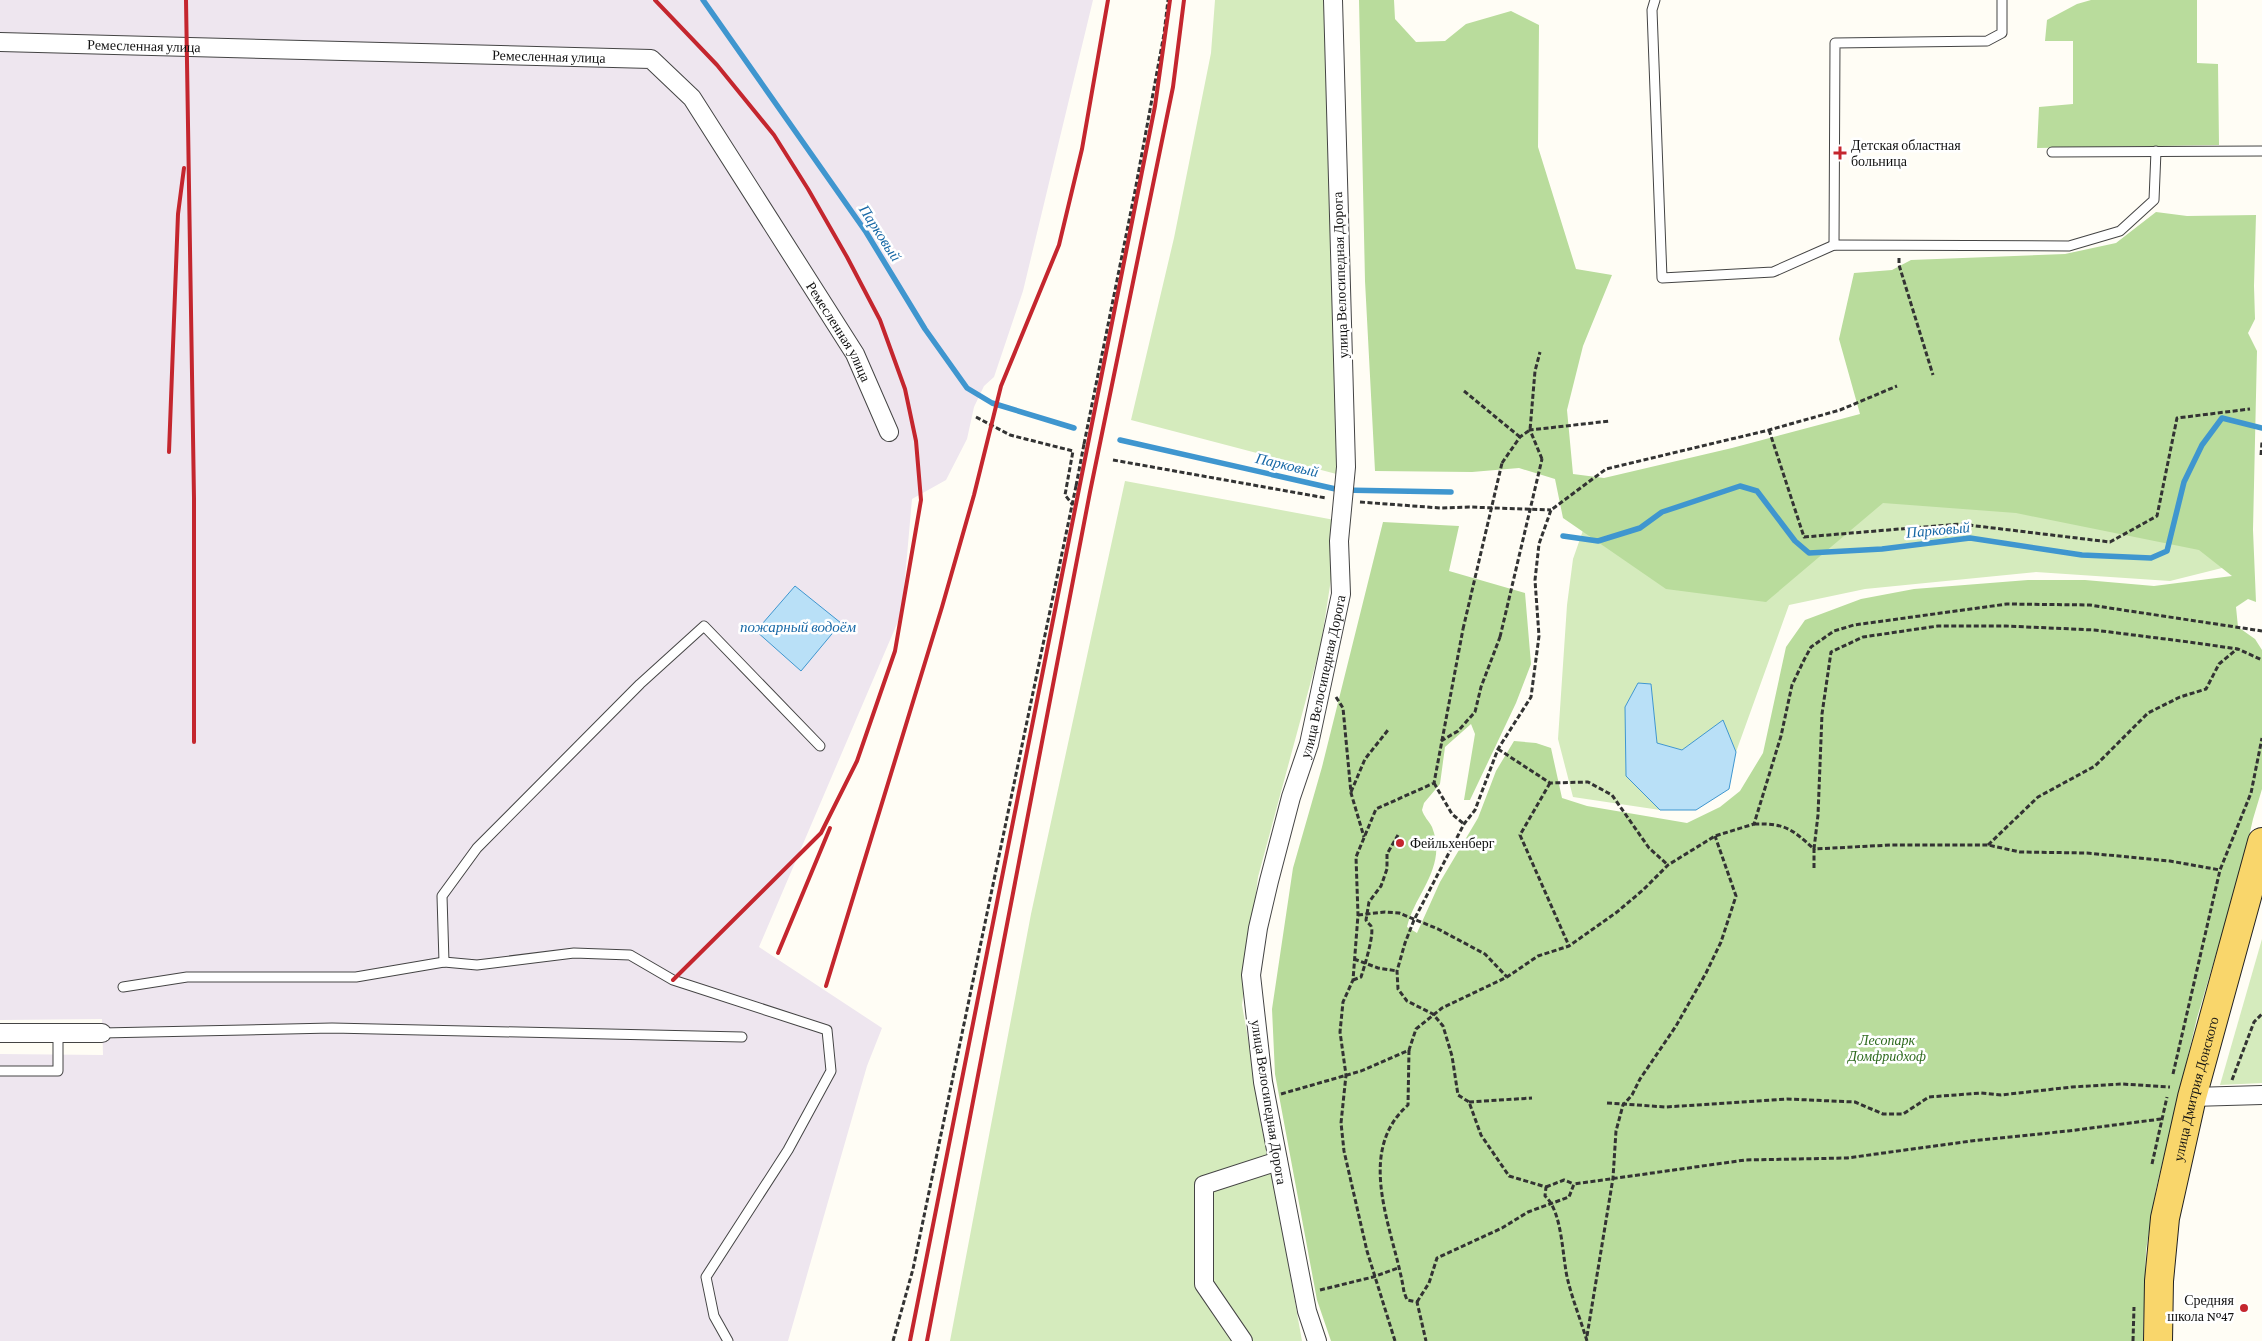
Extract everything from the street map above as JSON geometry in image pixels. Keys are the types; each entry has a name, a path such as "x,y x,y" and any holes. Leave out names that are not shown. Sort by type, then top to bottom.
{"main road":[{"name":"улица Дмитрия Донского","path":"2158,1341 2159,1281 2165,1218 2189,1094 2262,842"}],"street":[{"name":"улица Велосипедная Дорога","path":"1317,1341 1306,1311 1266,1100 1251,975 1258,928 1269,881 1291,797 1309,744 1341,594 1339,540 1346,467 1333,0"},
{"name":"Ремесленная улица","path":"0,42 651,59 692,98 855,354 889,432"},
{"path":"0,1033 102,1033"},
{"path":"2189,1094 2262,1095"},
{"path":"1243,1341 1204,1284 1204,1186 1278,1162"}],"lane":[{"path":"1655,0 1652,10 1662,278 1773,272 1834,244 2069,246 2086,242 2120,232 2154,200 2156,151"},
{"path":"1834,244 1835,43 1987,41 2002,33 2002,0"},
{"path":"2052,152 2262,151"},
{"path":"444,962 442,896 476,848 640,684 704,626 820,746"},
{"path":"123,987 187,977 356,977 444,962 476,965 574,953 630,955 673,980 827,1030 831,1071 788,1150 706,1277 714,1316 728,1341"},
{"path":"102,1033 332,1028 742,1037"},
{"path":"0,1071 58,1071 58,1033"}],"path":[{"path":"893,1341 913,1269 1075,500 1084,444 1137,181 1164,34 1168,0"},
{"path":"1899,265 1933,375"},
{"path":"1441,741 1458,731 1475,712 1481,687 1500,637 1542,459 1530,430 1535,371 1540,352"},
{"path":"1532,1098 1470,1102 1458,1095 1452,1056 1443,1026 1433,1014 1407,1001 1398,989 1397,971 1414,920 1464,824 1474,810 1498,749 1531,697 1539,636 1534,580 1539,544 1551,510 1606,469 1769,430 1840,410 1897,386"},
{"path":"1464,391 1520,437"},
{"path":"1769,430 1804,537 1960,524 2110,542 2157,516 2177,418 2250,409"},
{"path":"976,417 1010,436 1073,451 1065,495 1073,505"},
{"path":"1464,824 1452,814 1434,783 1463,629 1502,463 1520,437 1530,430 1610,421"},
{"path":"2261,454 2262,442"},
{"path":"1113,460 1440,508 1468,506 1551,510"},
{"path":"1065,495 1075,500"},
{"path":"1754,824 1781,736 1792,685 1811,647 1834,631 1854,625 2008,604 2090,605 2262,631"},
{"path":"1814,868 1822,714 1831,652 1839,648 1863,637 1938,626 2006,626 2094,630 2238,649 2262,660"},
{"path":"1988,845 2038,797 2095,766 2148,713 2180,697 2206,689 2219,664 2238,649"},
{"path":"1323,679 1343,708 1351,793 1364,837"},
{"path":"1351,793 1365,760 1388,730"},
{"path":"1498,749 1550,783 1588,782 1612,794 1649,848 1668,865"},
{"path":"1395,1341 1373,1277 1344,1150 1341,1123 1346,1075 1340,1032 1343,1002 1353,980 1358,915 1356,857 1376,809 1434,783"},
{"path":"1550,783 1520,834 1569,946"},
{"path":"1417,1302 1407,1300 1385,1208 1379,1167 1382,1145 1395,1116 1408,1105 1409,1050 1416,1029 1433,1014 1453,1002 1507,978 1538,956 1569,946 1644,890 1668,865 1716,836 1754,824 1773,823 1791,828 1814,849 1891,845 1988,845 2020,852 2087,853 2170,862 2220,870"},
{"path":"1353,980 1361,977 1366,962 1371,934 1366,915 1369,902 1381,886 1387,869 1387,854 1398,835"},
{"path":"1587,1340 1595,1296 1601,1236 1613,1178 1616,1131 1623,1105 1632,1095 1640,1079 1676,1026 1722,942 1736,896 1716,836"},
{"path":"1358,915 1392,912 1438,929 1485,954 1507,978"},
{"path":"1354,958 1378,968 1397,971"},
{"path":"1607,1103 1666,1107 1787,1099 1855,1102 1883,1114 1903,1114 1929,1097 1981,1093 2002,1095 2064,1087 2112,1085 2189,1094 2232,1080 2254,1022 2262,1014"},
{"path":"1266,1100 1385,1062 1409,1050"},
{"path":"1470,1102 1482,1135 1509,1176 1546,1187 1564,1180 1574,1184 1745,1160 1847,1158 1971,1141 2161,1119"},
{"path":"1426,1341 1417,1302 1429,1284 1437,1258 1502,1228 1528,1212 1569,1197 1574,1184"},
{"path":"1546,1187 1545,1196 1552,1203 1567,1280 1587,1340"},
{"path":"1303,1292 1333,1288 1398,1268"}],"shaded area":[{"path":"0,0 1093,0 1023,291 994,377 984,386 974,407 967,439 946,480 912,499 902,612 759,947 882,1028 867,1066 788,1341 0,1341 0,1054 103,1055 102,1019 0,1020"}],"green space":[{"path":"1215,0 1331,0 1344,476 1131,420 1174,238 1211,53"},
{"name":"Лесопарк Домфридхоф","path":"1359,0 1394,0 1395,19 1416,42 1445,41 1466,24 1511,11 1539,25 1538,147 1576,269 1612,275 1583,346 1567,410 1573,474 1604,478 1732,448 1860,414 1839,339 1854,273 1892,270 1911,260 2065,254 2116,243 2156,212 2187,216 2256,215 2255,319 2248,333 2257,351 2253,530 2256,602 2248,599 2236,607 2238,627 2255,639 2262,650 2262,789 2243,863 2197,1018 2156,1189 2146,1250 2143,1341 1331,1341 1317,1300 1275,1074 1272,1009 1293,868 1322,767 1383,522 1459,526 1449,571 1525,593 1531,664 1516,703 1470,800 1464,800 1475,734 1471,724 1445,747 1440,784 1424,803 1422,810 1432,827 1436,841 1436,855 1433,867 1407,927 1417,933 1440,882 1478,818 1496,771 1514,741 1536,743 1551,748 1562,798 1587,806 1687,823 1720,807 1740,791 1763,753 1786,647 1805,620 1861,599 1914,589 2028,580 2085,580 2154,586 2232,576 2199,550 2016,513 1883,503 1766,602 1666,589 1563,518 1555,479 1519,468 1472,472 1375,471 1365,281"},
{"path":"2091,0 2197,0 2197,63 2218,64 2219,145 2037,148 2039,107 2073,104 2073,41 2045,41 2047,20 2077,4"},
{"path":"2172,383 2234,565 2170,581 2036,572 1865,589 1789,605 1736,752 1723,721 1682,750 1657,743 1651,684 1638,683 1625,707 1626,776 1660,810 1573,797 1558,739 1567,605 1573,559 1594,499"},
{"path":"1125,481 1340,521 1321,644 1258,877 1242,1005 1302,1341 950,1341 1031,914"},
{"path":"2262,939 2262,1083 2220,1085"}],"water":[{"name":"пожарный водоём","path":"795,586 841,623 801,671 756,631"},
{"path":"1638,683 1651,684 1657,743 1682,750 1723,720 1736,752 1729,789 1696,810 1660,810 1626,776 1625,707"}],"waterway":[{"name":"Парковый","path":"703,0 866,232 925,329 967,388 992,403 1074,428"},
{"name":"Парковый","path":"1563,536 1598,541 1640,528 1662,512 1740,486 1757,491 1795,541 1809,553 1882,549 1970,538 2082,555 2151,558 2167,551 2184,482 2202,445 2222,418 2262,428"},
{"name":"Парковый","path":"1120,440 1340,490 1451,492"}],"railway":[{"path":"186,0 194,498 194,742"},
{"path":"655,0 717,65 774,135 847,257 880,320 905,389 916,441 921,500 895,651 857,761 821,833 673,980"},
{"path":"826,986 942,607 974,495 1001,386 1059,245 1082,149 1108,0"},
{"path":"910,1341 1155,106 1170,0"},
{"path":"927,1341 1090,492 1173,87 1184,0"},
{"path":"169,452 178,214 184,168"},
{"path":"778,953 830,828"}],"place":[{"name":"Детская областная больница","path":"1840,153"},
{"name":"Фейльхенберг","path":"1400,843"},
{"name":"Средняя школа №47","path":"2244,1308"}]}
